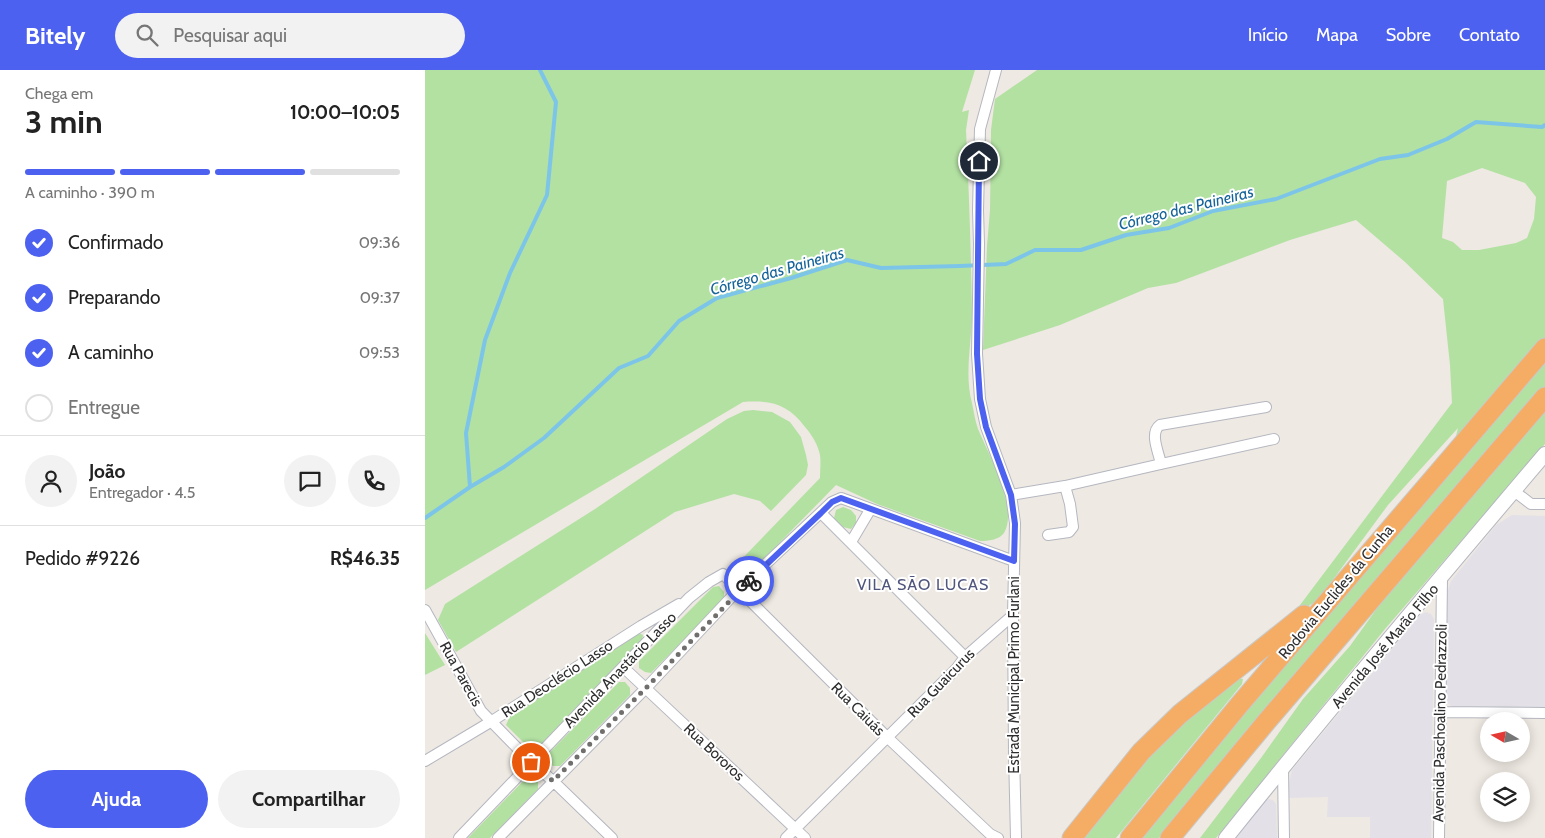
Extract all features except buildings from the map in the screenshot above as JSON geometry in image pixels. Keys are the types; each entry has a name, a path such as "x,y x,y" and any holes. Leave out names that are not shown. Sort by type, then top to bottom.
{"highway":[{"name":"Rodovia Euclides da Cunha","path":"1130,838 1240,704 1545,348"},
{"name":"Rodovia Euclides da Cunha","path":"1170,838 1247,745 1545,397"},
{"path":"1072,838 1141,752 1180,714 1286,631 1349,577"},
{"path":"1185,838 1247,745"}],"main road":[{"name":"Avenida José Marão Filho","path":"1226,838 1391,636 1545,454"}],"street":[{"name":"Estrada Municipal Primo Furlani","path":"996,70 980,129 977,354 980,399 986,427 1011,495 1015,524 1013,753 1016,838"},
{"path":"1161,464 1154,433 1160,425 1266,407"},
{"path":"1011,495 1065,486 1274,440"},
{"path":"1048,535 1069,532 1073,527 1065,486"},
{"path":"1514,491 1531,504 1545,504"},
{"name":"Avenida Anastácio Lasso","path":"498,838 646,688 738,590 832,502 841,498 870,510"},
{"path":"851,542 870,510 1014,561"},
{"path":"821,513 965,657"},
{"name":"Avenida Anastácio Lasso","path":"459,838 689,598 709,582 723,574"},
{"name":"Rua Caiuás","path":"723,574 888,738 990,834 998,838"},
{"name":"Avenida Paschoalino Pedrazzoli","path":"1439,838 1442,578"},
{"name":"Rua Deoclécio Lasso","path":"425,761 689,598"},
{"name":"Rua Parecis","path":"425,610 481,711 531,762 612,838"},
{"name":"Rua Guaicurus","path":"786,838 888,738 956,669 965,657 1013,615"},
{"name":"Rua Bororos","path":"623,668 805,838"},
{"path":"1440,712 1545,713"},
{"path":"1283,768 1284,838"}],"shaded area":[{"path":"1512,515 1545,516 1545,707 1453,708 1445,700 1446,596 1451,581 1496,525"},
{"path":"1426,612 1431,614 1434,619 1431,838 1370,838 1370,817 1327,817 1328,797 1289,798 1288,787 1292,770 1420,615"},
{"path":"1273,800 1276,804 1277,838 1235,838 1263,801"}],"green space":[{"path":"425,70 975,70 962,112 969,110 966,130 972,323 969,381 977,426 995,466 1005,495 1008,522 1004,533 996,539 980,541 877,504 836,485 747,576 741,577 735,571 736,565 820,478 819,451 808,430 799,419 778,405 762,402 743,402 425,590"},
{"path":"1037,70 1545,70 1545,444 1385,629 1216,838 1200,838 1303,699 1350,646 1383,600 1443,502 1159,838 1140,838 1448,469 1458,428 1388,505 1318,600 1291,617 1452,403 1443,299 1405,262 1356,220 1290,240 1176,283 1148,288 1060,325 983,350 990,210 991,130 995,99","holes":["1482,168 1525,183 1536,197 1534,219 1527,238 1516,243 1479,250 1462,250 1453,242 1442,238 1447,181"]},
{"path":"744,411 772,412 790,422 801,437 808,465 806,475 771,511 760,501 734,494 675,512 456,652 438,620 445,604 595,509 727,419"},
{"path":"843,507 851,510 856,516 856,523 851,529 843,527 834,518 836,510"},
{"path":"719,586 724,592 724,599 651,673 639,668 639,661 713,587"},
{"path":"425,633 445,665 425,675"},
{"path":"639,633 643,635 642,640 541,745 526,745 506,725 510,716"},
{"path":"1235,678 1243,679 1242,684 1116,838 1078,838 1144,754"},
{"path":"619,682 625,682 630,688 630,695 560,766 553,766 549,762 548,754"},
{"path":"532,776 538,782 538,789 490,838 468,838 527,777"}],"waterway":[{"path":"470,487 466,433 485,340 510,273 547,195 556,102 540,70"},
{"name":"Córrego das Paineiras","path":"425,518 470,487 504,467 544,438 619,368 648,356 679,321 717,298 791,278 847,260 881,268 960,266 1006,264 1035,250 1081,250 1126,235 1169,228 1213,211 1276,199 1380,159 1408,155 1447,139 1476,122 1542,127 1545,125"}],"way so far":[{"path":"531,762 553,781 646,688 738,590 749,581"}],"district":[{"name":"VILA SÃO LUCAS","path":"923,584"}],"route":[{"path":"749,581 832,502 841,498 1014,561 1015,524 1011,495 986,427 980,399 977,354 979,161"}]}
